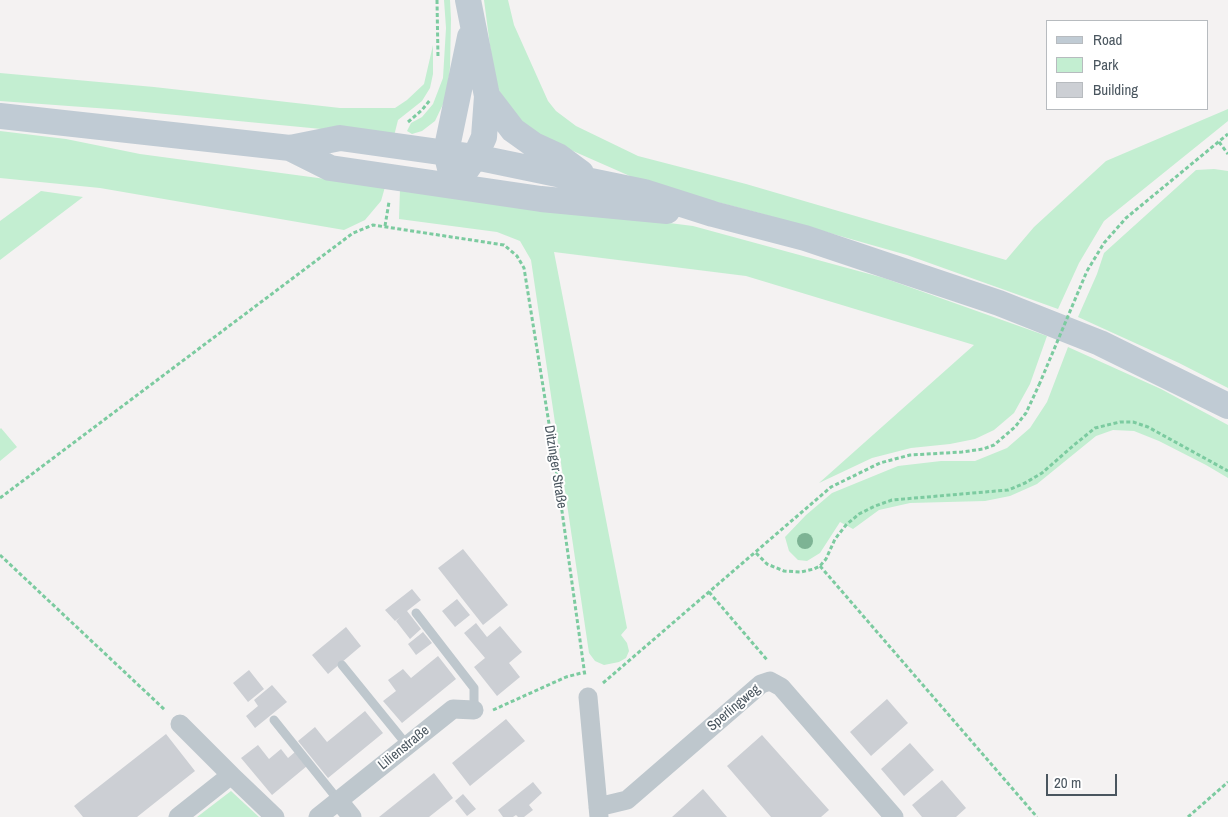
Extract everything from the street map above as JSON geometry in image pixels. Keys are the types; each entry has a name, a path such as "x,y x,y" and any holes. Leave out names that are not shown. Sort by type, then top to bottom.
{"main road":[{"path":"454,186 476,157 484,137 487,96 470,12"},
{"path":"454,186 446,152 470,12"},
{"path":"487,96 513,130 534,145 558,156 592,180"},
{"path":"0,116 290,148 340,138 476,157 644,192 713,214 805,238 999,303 1100,343 1228,406"},
{"path":"290,148 330,168 541,199 713,214"}],"street":[{"name":"Sperlingweg","path":"599,812 628,800 761,684 770,682 781,687 894,817"},
{"path":"588,697 599,812"},
{"name":"Lilienstraße","path":"318,817 453,709 474,710"},
{"path":"180,724 275,817"},
{"path":"178,817 231,775"},
{"path":"339,801 352,817"}],"lane":[{"path":"416,614 474,688 474,710"},
{"path":"342,666 407,745"},
{"path":"274,720 339,801"}],"path":[{"path":"437,0 438,60"},
{"path":"406,124 422,110 432,96"},
{"path":"588,697 831,487 880,463 910,455 983,449 994,445 1015,427 1026,413 1040,385 1087,271 1104,243 1126,218 1228,134"},
{"path":"1219,142 1228,154"},
{"name":"Ditzinger Straße","path":"0,498 353,233 373,225 504,245 517,256 524,268 555,462 588,697"},
{"path":"756,553 767,564 784,571 801,572 814,569 820,566 831,550 835,539 846,525 859,514 875,506 892,500 1008,490 1042,473 1095,428 1106,424 1133,422 1148,427 1228,471"},
{"path":"0,555 180,724"},
{"path":"820,566 1037,817"},
{"path":"709,592 769,663 770,682"},
{"path":"474,710 496,710 566,677 585,672"},
{"path":"1188,817 1228,782"}],"green space":[{"path":"444,0 450,0 451,19 450,68 446,98 435,121 422,131 412,134 407,131 411,123 422,117 433,104 443,78 446,28"},
{"path":"484,0 508,0 514,25 548,101 556,111 576,126 638,156 746,184 1006,260 1034,227 1106,161 1228,109 1228,121 1104,221 1079,263 1058,309 907,255 648,184 548,140 517,119 495,84"},
{"path":"433,45 433,74 430,88 422,101 398,120 394,136 124,110 0,101 0,73 154,87 340,108 395,108 424,84"},
{"path":"0,131 66,139 140,154 385,187 381,201 365,220 344,230 100,188 0,178"},
{"path":"1214,169 1228,171 1228,388 1179,363 1078,317 1104,253 1196,170"},
{"path":"400,189 693,226 884,278 1047,336 1030,384 1014,413 994,430 975,439 911,448 872,458 819,483 974,345 746,276 554,252 627,628 621,635 627,643 629,651 626,658 619,662 604,665 595,661 589,653 531,260 520,241 497,232 399,219"},
{"path":"41,191 83,197 0,260 0,221"},
{"path":"1068,347 1161,389 1228,425 1228,478 1159,441 1134,431 1113,430 1096,436 1037,484 1010,496 985,501 910,503 879,510 853,529 840,522 820,553 807,561 798,560 789,551 785,537 806,515 832,493 898,466 941,461 975,461 1007,448 1030,428 1047,402"},
{"path":"0,429 17,447 0,461"},
{"path":"231,791 259,817 197,817"}],"building":[{"path":"463,549 508,605 483,625 438,568"},
{"path":"412,589 421,600 407,611 421,629 410,639 396,621 400,617 395,621 385,610"},
{"path":"457,599 470,615 455,627 442,611"},
{"path":"476,623 487,637 500,626 522,652 509,663 520,677 497,696 474,667 485,658 464,633"},
{"path":"346,627 361,646 328,674 312,655"},
{"path":"423,632 432,643 416,655 408,644"},
{"path":"438,656 456,679 402,723 383,701 396,691 388,680 403,669 411,678"},
{"path":"249,670 264,689 248,702 233,683"},
{"path":"272,685 287,702 255,728 246,716 258,706 254,700"},
{"path":"887,699 908,723 871,756 850,732"},
{"path":"365,711 383,733 328,778 298,741 315,727 327,742"},
{"path":"506,719 525,741 470,786 452,763"},
{"path":"166,734 195,771 137,817 83,817 74,806"},
{"path":"762,735 829,810 821,817 771,817 727,766"},
{"path":"910,743 934,770 904,796 881,769"},
{"path":"258,745 269,759 281,749 288,758 295,752 307,766 272,795 241,758"},
{"path":"434,773 453,798 429,817 379,817"},
{"path":"942,780 966,808 956,817 922,817 912,805"},
{"path":"533,782 542,793 529,805 533,810 524,817 516,815 513,817 503,817 498,810"},
{"path":"703,789 727,817 672,817"},
{"path":"463,794 476,809 467,816 455,801"}]}
